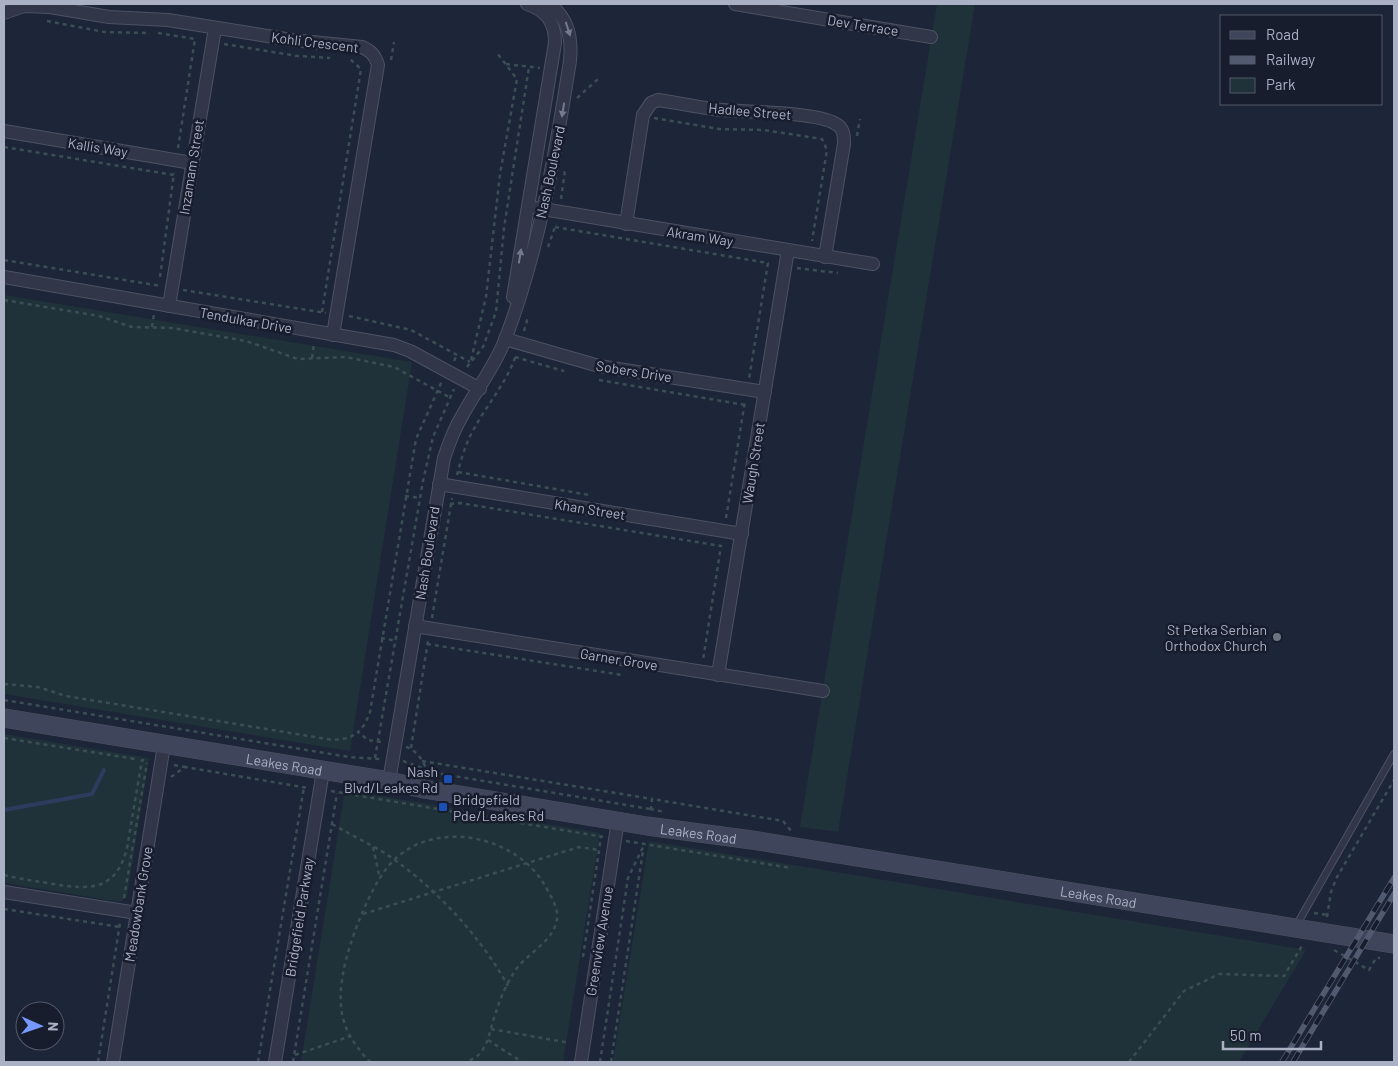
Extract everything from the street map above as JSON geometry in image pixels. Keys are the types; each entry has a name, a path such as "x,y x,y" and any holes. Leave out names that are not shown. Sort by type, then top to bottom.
{"street":[{"path":"527,4 553,7"},
{"name":"Dev Terrace","path":"739,4 931,37"},
{"name":"Kohli Crescent","path":"4,14 24,6 50,7 109,17 168,20 292,40 362,47 375,57 378,65 333,335"},
{"name":"Nash Boulevard","path":"505,339 553,59 553,7"},
{"name":"Nash Boulevard","path":"389,781 439,484 450,439 462,416 480,389 505,339 527,275 544,209 570,62 570,34 566,24 553,7"},
{"name":"Inzamam Street","path":"169,306 165,287 192,162 215,28"},
{"name":"Hadlee Street","path":"626,224 643,115 651,102 658,100 721,110 788,114 828,120 836,123 842,130 844,144 825,257"},
{"name":"Kallis Way","path":"4,132 192,162"},
{"name":"Akram Way","path":"528,205 626,224 873,264"},
{"name":"Waugh Street","path":"718,675 788,250"},
{"name":"Tendulkar Drive","path":"4,277 155,305 394,345 410,351 447,373 480,389"},
{"name":"Sobers Drive","path":"505,339 522,338 599,366 765,392"},
{"name":"Khan Street","path":"439,484 742,534"},
{"name":"Garner Grove","path":"415,626 823,691"},
{"name":"Leakes Road","path":"4,718 618,820 649,818 752,840 1394,943"},
{"name":"Meadowbank Grove","path":"113,1062 164,745"},
{"name":"Bridgefield Parkway","path":"275,1062 323,771"},
{"name":"Greenview Avenue","path":"581,1062 618,820"},
{"path":"4,892 137,913"}],"lane":[{"path":"1303,928 1394,754"}],"path":[{"path":"47,21 104,32 159,33 297,56 334,58"},
{"path":"152,328 155,305 165,287 174,175 195,40"},
{"path":"470,362 486,297 500,174 517,79 497,53"},
{"path":"322,312 360,69 352,59 343,59"},
{"path":"470,362 483,347 496,312 504,228 529,66 505,64"},
{"path":"576,100 598,79"},
{"path":"653,118 719,128 764,130 822,140 827,150 812,241"},
{"path":"4,147 174,175"},
{"path":"548,249 559,212 566,163"},
{"path":"555,227 838,274"},
{"path":"4,260 336,314 411,330 470,362"},
{"path":"726,518 768,263"},
{"path":"4,300 99,316 132,327 172,328 246,341 298,359 346,357 394,367 450,397 433,437 420,498 397,641 375,758"},
{"path":"411,748 454,487 462,456 475,427 499,391 522,338 529,314"},
{"path":"522,338 532,334"},
{"path":"4,684 38,687 66,696 333,740 349,738 358,732 365,724 370,712 404,496 416,439 437,391 457,355"},
{"path":"740,374 750,376"},
{"path":"404,496 452,504 460,502 721,546 703,661"},
{"path":"382,638 622,675"},
{"path":"4,700 349,757 393,760 427,770 650,809 649,818"},
{"path":"358,732 368,740"},
{"path":"4,738 135,759"},
{"path":"395,745 411,748 427,770 421,807"},
{"path":"4,875 85,888 104,884 113,877 124,862 142,760 791,868"},
{"path":"422,761 783,822 795,835"},
{"path":"170,787 171,777 184,767"},
{"path":"1327,915 1331,892 1337,878 1394,780"},
{"path":"258,1062 304,787"},
{"path":"294,1062 338,792"},
{"path":"611,1062 652,800"},
{"path":"332,824 394,860 424,883 475,937 497,966 508,986"},
{"path":"371,1062 342,1022 340,994 346,957 363,914 380,879 394,860 419,844 446,836 488,842 513,852 536,870 551,895 557,918 550,938 532,952 514,973 495,1012 488,1040 482,1052 467,1062"},
{"path":"582,966 601,837"},
{"path":"373,847 380,879"},
{"path":"363,914 579,847 599,850"},
{"path":"600,1062 628,878 644,850"},
{"path":"4,909 120,927"},
{"path":"1129,1062 1184,991 1219,974 1284,976 1303,928"},
{"path":"491,1028 570,1043 569,1052"},
{"path":"294,1055 351,1036"},
{"path":"488,1040 522,1062"}],"green space":[{"path":"937,4 975,4 838,832 800,827"},
{"path":"4,295 412,362 350,751 4,694"},
{"path":"4,734 149,758 127,897 120,902 4,883"},
{"path":"345,790 600,833 563,1062 301,1062"},
{"path":"649,841 1306,950 1239,1062 613,1062"}],"waterway":[{"path":"4,810 92,794 104,770"}],"railway":[{"path":"1282,1062 1394,878"},
{"path":"1293,1062 1394,894"}],"place":[{"name":"St Petka Serbian Orthodox Church","path":"1277,637"},
{"name":"Nash Blvd/Leakes Rd","path":"448,779"},
{"name":"Bridgefield Pde/Leakes Rd","path":"443,807"}]}
